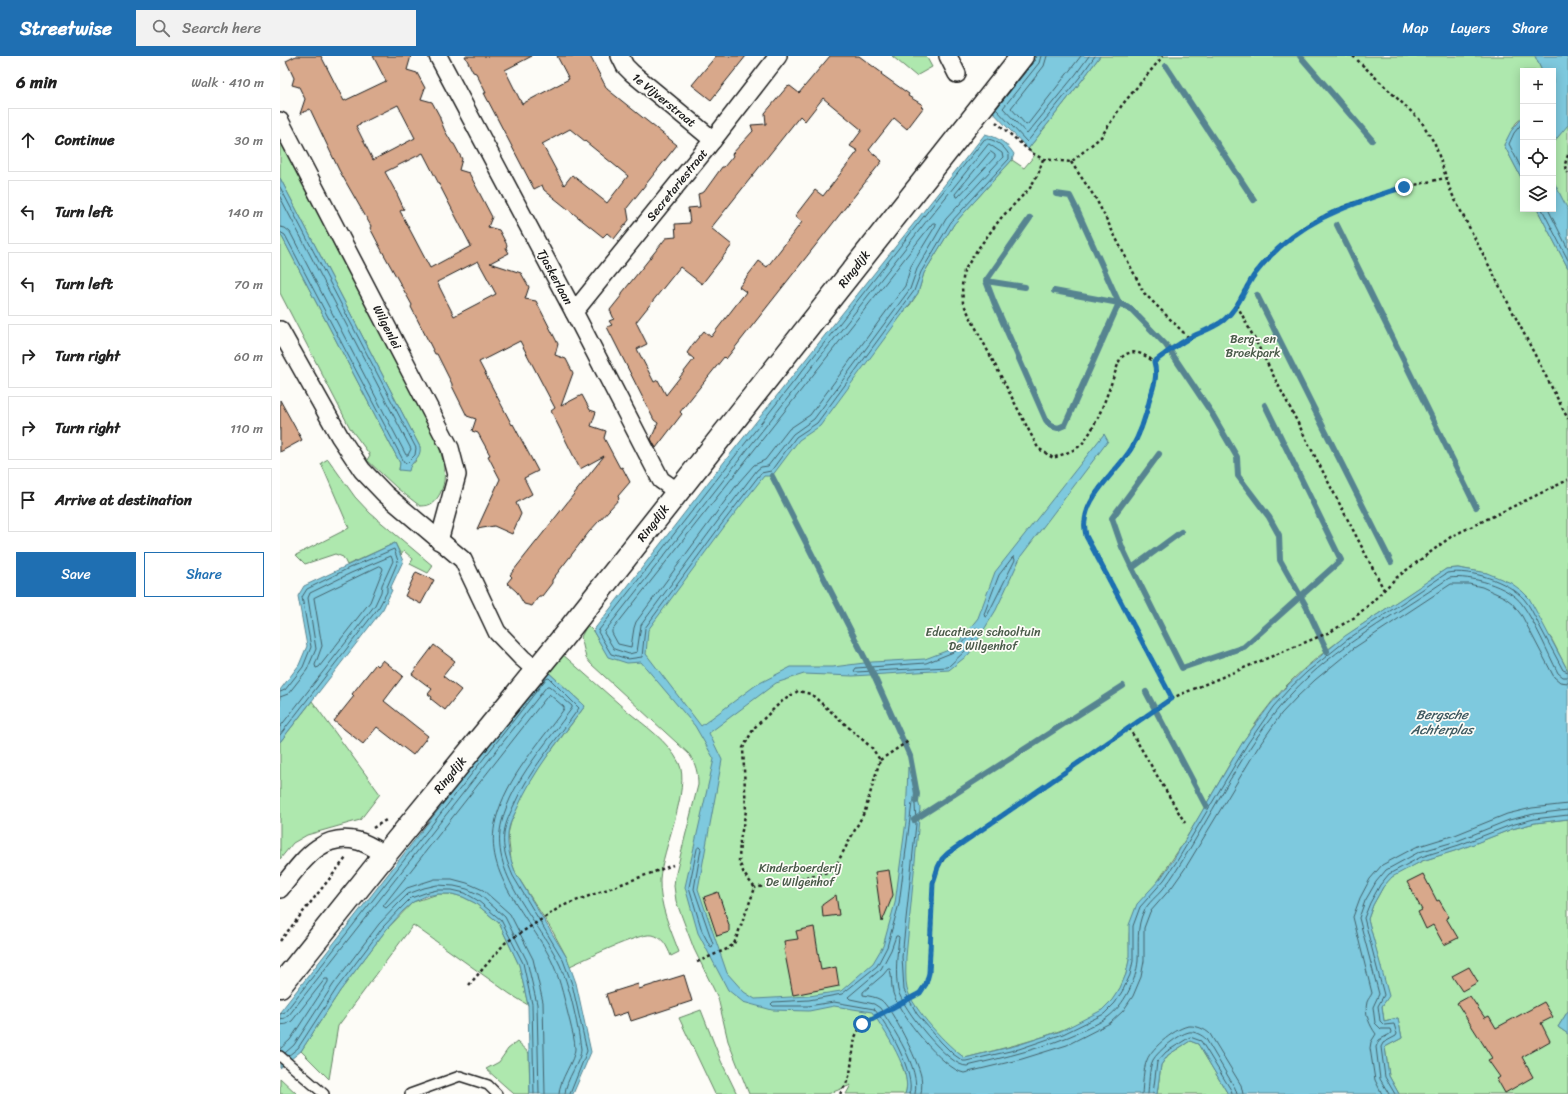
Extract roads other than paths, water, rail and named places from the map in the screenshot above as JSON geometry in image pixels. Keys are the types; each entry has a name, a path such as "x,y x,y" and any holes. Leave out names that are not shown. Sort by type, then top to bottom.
{"street":[{"name":"Tjaskerlaan","path":"438,56 574,312 661,480 678,492"},
{"name":"1e Vijverstraat","path":"620,56 625,66 632,73 713,140"},
{"name":"Secretariestraat","path":"574,312 713,140 778,56"},
{"path":"948,56 957,74"},
{"name":"Ringdijk","path":"280,986 536,670 1022,56"},
{"name":"Wilgenlei","path":"280,121 450,448 457,475 439,541"},
{"path":"280,330 287,360 362,470 385,494 463,560 501,638 536,670"},
{"path":"280,889 311,852 332,840 343,838 360,841 385,855"}],"lane":[{"path":"280,1056 322,1093"},
{"path":"410,1094 460,1076 488,1085 497,1094"}],"water":[{"path":"1033,56 1100,56 1028,149 990,109"},
{"path":"1535,56 1566,56 1568,59 1568,125 1556,139 1556,68 1541,68"},
{"path":"1520,120 1520,175 1504,145 1511,131"},
{"name":"Bergsche Achterplas","path":"985,134 998,139 1005,144 1014,154 1012,160 954,224 924,273 918,293 820,426 799,440 772,476 764,476 724,527 648,630 646,654 701,726 756,685 791,667 833,667 872,662 925,659 954,648 978,618 995,572 1104,434 1108,441 1021,556 996,610 969,654 949,670 853,676 804,674 776,683 709,733 722,760 698,889 727,973 744,992 755,999 809,996 841,991 873,963 883,946 895,903 906,821 908,767 920,808 906,957 906,981 910,997 923,1016 949,1045 965,1058 1018,1045 1061,1031 1102,1010 1112,1000 1120,988 1126,974 1129,960 1129,925 1137,904 1161,878 1174,859 1244,740 1270,705 1305,669 1345,636 1446,569 1458,568 1487,573 1511,583 1529,598 1568,671 1568,819 1535,823 1512,829 1461,849 1422,861 1392,877 1383,887 1373,905 1368,919 1389,996 1382,1006 1384,1021 1398,1018 1402,1038 1385,1047 1389,1076 1399,1094 1228,1094 1198,1044 1190,1041 1168,1055 1161,1065 1157,1094 905,1094 907,1085 902,1064 872,1012 834,1006 809,1011 772,1010 743,1002 728,990 698,933 685,887 714,759 695,726 641,662 627,663 608,657 593,631 717,471"},
{"path":"280,178 420,447 418,457 411,465 409,471 399,470 400,463 280,233"},
{"path":"1556,186 1568,210 1568,268 1539,212 1556,212"},
{"path":"395,543 403,561 390,589 392,590 383,609 280,742 280,690 299,665 307,646 298,596 304,586"},
{"path":"547,671 585,706 539,768 523,795 512,818 508,832 508,845 516,874 567,958 576,983 591,1052 573,1094 530,1094 528,1005 519,965 499,923 475,903 463,897 452,894 426,896 413,902 403,911 386,930 340,991 301,1051 280,1068 280,1012"},
{"path":"1568,1011 1568,1034 1558,1027"}],"waterway":[{"path":"1300,56 1372,140"},
{"path":"1166,66 1254,200"},
{"path":"1030,218 986,281 1046,420 1051,426 1058,428 1065,425 1119,303 1070,196 1056,194"},
{"path":"1337,225 1476,507"},
{"path":"986,281 1025,287"},
{"path":"1054,291 1119,303 1132,310 1166,345 1211,412 1237,457 1238,476 1269,517 1279,535 1280,560 1306,606 1327,651"},
{"path":"1257,295 1391,562"},
{"path":"1181,532 1132,568 1182,668 1244,647 1341,560 1265,405"},
{"path":"1132,568 1122,547 1112,518 1159,454"},
{"path":"772,476 874,676 910,756 917,794 916,801"},
{"path":"914,820 1123,686"},
{"path":"1146,692 1206,806"}],"park label":[{"name":"Berg- en Broekpark","path":"1253,346"},
{"name":"Educatieve schooltuin De Wilgenhof","path":"983,639"},
{"name":"Kinderboerderij De Wilgenhof","path":"800,875"}]}
